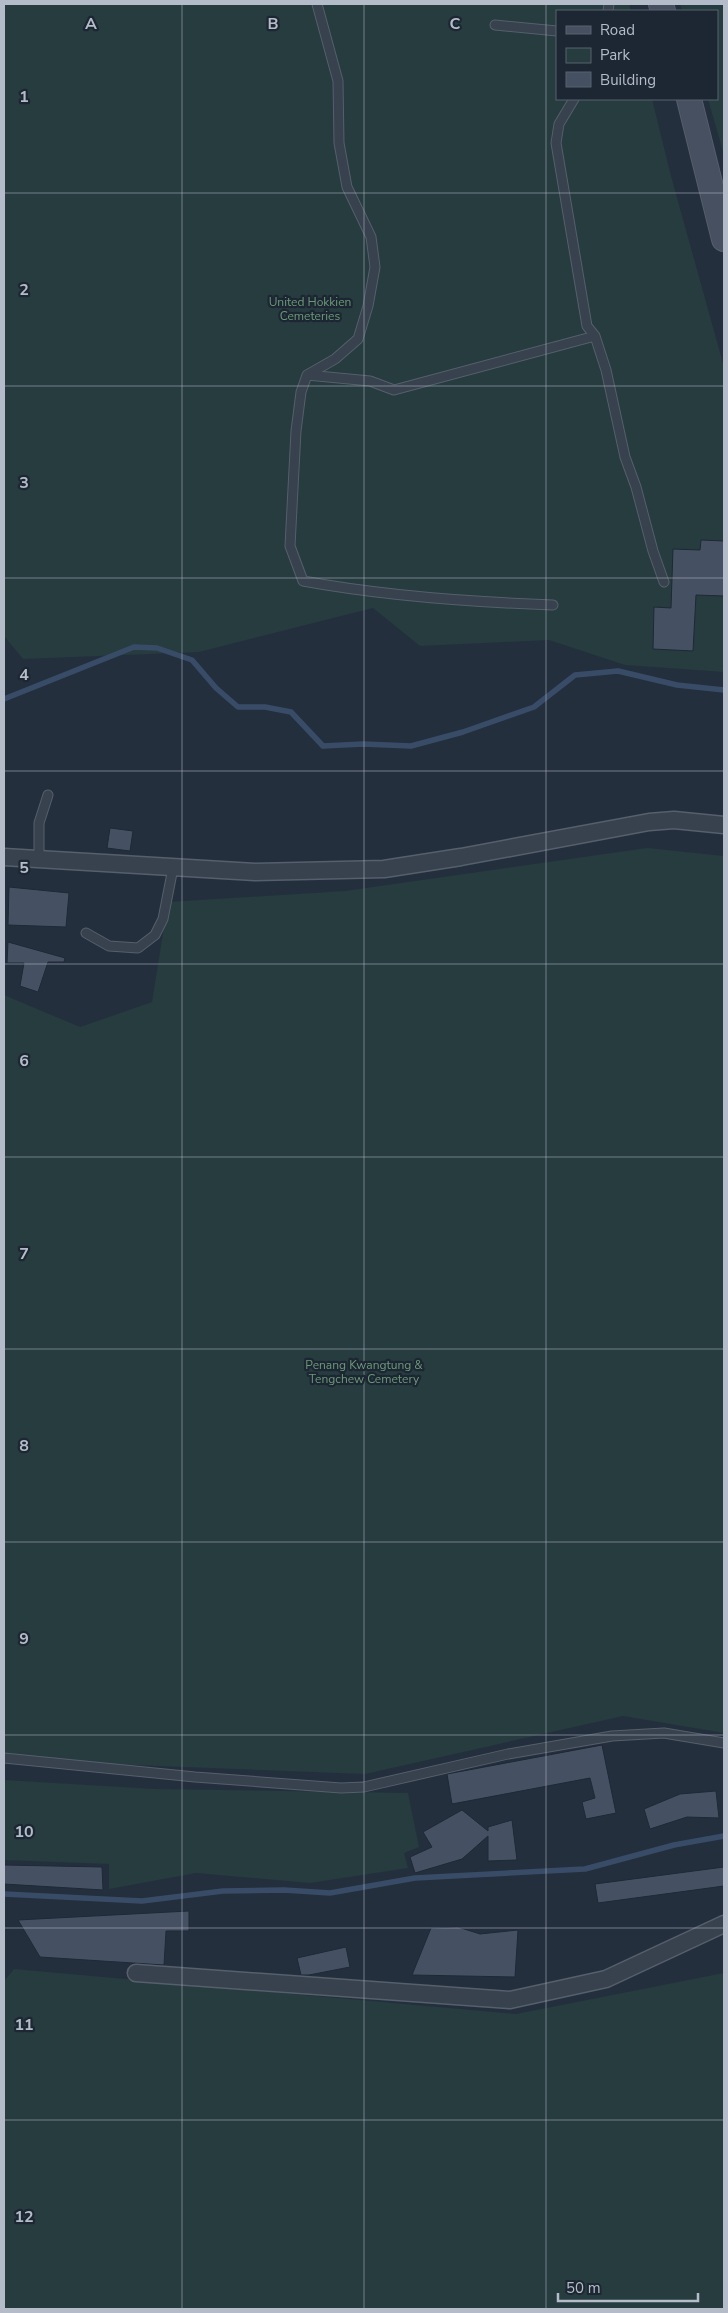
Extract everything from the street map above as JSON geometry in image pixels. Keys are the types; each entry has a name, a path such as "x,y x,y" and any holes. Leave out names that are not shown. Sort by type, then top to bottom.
{"main road":[{"path":"689,100 724,238"}],"street":[{"path":"4,857 255,872 384,869 461,857 649,822 674,820 724,825"},
{"path":"136,1973 510,2000 606,1978 724,1924"}],"lane":[{"path":"317,4 338,80 339,143 347,187 371,236 375,267 368,306 358,339 335,359 307,375 301,392 296,431 290,546 303,581 345,589 437,599 553,606"},
{"path":"495,25 556,31"},
{"path":"573,100 559,124 556,143 563,194 588,326 596,336 606,370 625,457 636,487 653,551 664,582"},
{"path":"307,375 370,381 394,390 596,336"},
{"path":"39,860 40,823 48,795"},
{"path":"86,932 109,946 138,948 155,935 163,919 174,868"},
{"path":"4,1758 195,1777 341,1788 364,1787 517,1753 620,1735 664,1732 724,1743"}],"green space":[{"name":"United Hokkien Cemeteries","path":"4,4 629,4 631,10 556,10 556,100 652,100 671,176 724,367 724,672 625,665 549,640 420,646 373,608 199,652 23,659 4,636"},
{"path":"680,4 724,4 724,155 708,100 718,100 718,10 682,10"},
{"name":"Penang Kwangtung & Tengchew Cemetery","path":"647,848 724,856 724,1733 623,1716 365,1774 4,1760 4,995 80,1027 152,1002 168,902 345,891"},
{"path":"4,1780 155,1789 408,1793 419,1847 404,1853 408,1868 310,1883 196,1873 109,1889 109,1864 4,1860"},
{"path":"14,1969 516,2014 724,1973 724,2309 4,2309 4,1981"}],"building":[{"path":"701,540 724,541 724,596 696,595 693,651 653,649 654,607 671,608 673,549 700,550"},
{"path":"110,828 133,831 130,851 107,848"},
{"path":"9,887 69,893 66,927 8,925"},
{"path":"8,942 65,958 64,962 48,962 38,992 20,986 24,963 7,963"},
{"path":"602,1745 616,1813 586,1819 582,1802 595,1798 590,1778 452,1804 447,1774"},
{"path":"716,1791 719,1818 687,1817 650,1829 644,1809 680,1794"},
{"path":"462,1810 488,1831 488,1827 512,1820 517,1860 488,1861 488,1836 462,1859 415,1873 410,1857 432,1847 423,1832"},
{"path":"4,1865 102,1867 103,1890 4,1884"},
{"path":"724,1867 724,1886 598,1903 595,1884"},
{"path":"189,1911 189,1931 166,1931 164,1965 40,1957 18,1920"},
{"path":"458,1927 480,1934 518,1930 515,1977 412,1975 431,1928"},
{"path":"346,1947 350,1967 301,1975 297,1958"}],"waterway":[{"path":"4,699 134,647 157,648 192,660 216,688 238,707 265,707 291,712 323,746 363,744 411,746 463,732 534,707 575,675 618,671 677,685 724,690"},
{"path":"4,1894 142,1901 223,1891 284,1890 330,1893 415,1878 585,1869 674,1845 724,1836"}]}
